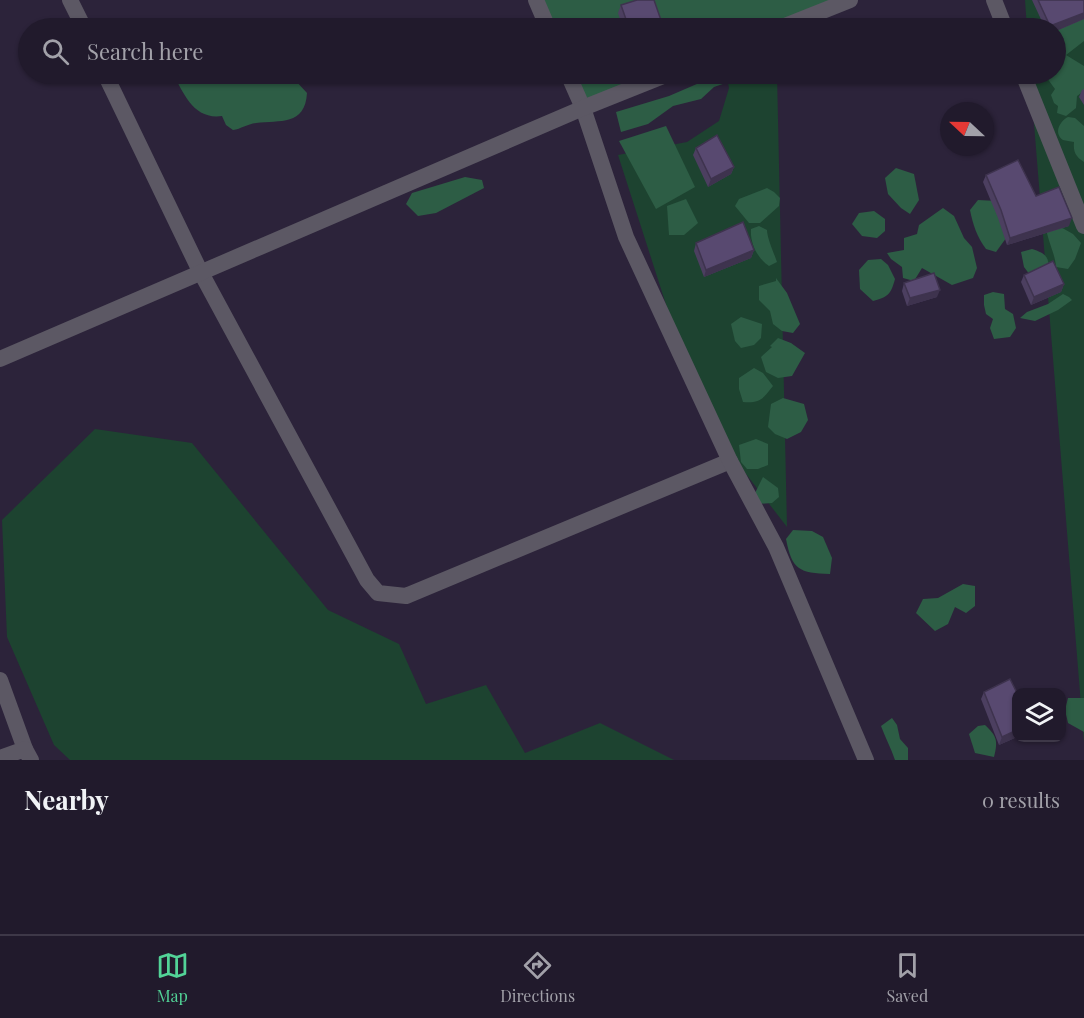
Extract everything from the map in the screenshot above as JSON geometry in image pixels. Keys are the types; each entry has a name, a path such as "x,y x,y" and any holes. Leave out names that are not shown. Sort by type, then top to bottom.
{"street":[{"path":"70,0 79,18"},
{"path":"536,0 544,18"},
{"path":"805,18 850,0"},
{"path":"994,0 1001,18"},
{"path":"110,84 201,273 367,580 378,593 406,596 730,461"},
{"path":"573,84 584,108 626,237 730,461 776,547 866,760"},
{"path":"0,359 643,84"},
{"path":"1027,84 1084,226"},
{"path":"0,680 28,755 0,758"}],"green space":[{"path":"532,0 850,0 805,18 541,18"},
{"path":"1025,0 1084,0 1084,742 1031,84 1066,84 1066,18 1026,18"},
{"path":"1084,15 1084,41 1066,55 1066,23"},
{"path":"1066,55 1084,66 1084,91 1077,96 1076,108 1066,116 1057,113 1058,106 1051,95 1055,89 1051,84 1066,84"},
{"path":"179,84 299,84 307,93 302,111 290,119 253,124 233,130 226,125 222,116 204,114 197,110"},
{"path":"572,84 643,84 583,108"},
{"path":"697,84 723,84 714,87 701,99 673,106 648,124 621,132 616,112 669,96"},
{"path":"728,84 777,84 787,527 715,434 671,320 618,155 687,142 719,121"},
{"path":"1068,117 1075,118 1084,126 1084,162 1076,154 1074,142 1063,140 1058,134 1060,124"},
{"path":"666,126 695,187 656,209 619,141"},
{"path":"896,168 914,174 919,200 910,214 888,194 885,178"},
{"path":"465,177 482,180 484,188 436,213 418,216 406,204 412,193"},
{"path":"767,188 780,198 779,206 760,223 749,223 735,206 739,199"},
{"path":"686,199 698,223 684,235 669,235 667,206"},
{"path":"978,200 997,201 1009,234 996,252 986,249 974,226 970,210"},
{"path":"943,208 954,216 964,238 972,247 977,268 973,278 952,285 922,268 914,281 903,278 902,267 887,253 904,250 904,238 917,234 919,225"},
{"path":"874,211 885,219 885,231 877,238 862,236 852,224 859,213"},
{"path":"1057,225 1073,234 1081,243 1068,269 1056,267 1047,233 1046,228"},
{"path":"759,226 767,230 777,262 769,266 755,250 752,240 751,229"},
{"path":"1032,249 1046,257 1049,274 1030,275 1024,267 1021,252"},
{"path":"881,259 888,265 895,279 888,294 873,301 860,289 859,270 868,260"},
{"path":"776,278 787,293 800,324 793,333 782,331 773,324 770,311 759,300 759,286 776,281"},
{"path":"993,292 1004,294 1005,309 1013,314 1016,328 1010,337 994,339 990,328 993,319 986,314 984,305 984,295"},
{"path":"1063,294 1072,300 1058,310 1035,321 1020,318 1027,312 1048,304"},
{"path":"741,317 762,324 761,338 754,345 741,348 735,341 731,324"},
{"path":"778,338 791,343 805,353 792,376 778,378 766,372 761,357"},
{"path":"754,368 763,373 773,386 760,400 743,402 739,389 739,378"},
{"path":"783,398 804,404 808,420 801,432 787,439 775,434 768,427 771,404"},
{"path":"95,429 192,443 328,610 399,644 426,704 486,685 525,753 600,723 674,760 70,760 54,745 7,637 2,520"},
{"path":"756,439 768,444 768,465 758,469 747,469 741,462 739,445"},
{"path":"763,477 778,488 779,497 772,503 758,504 754,495"},
{"path":"793,530 812,531 823,537 832,558 830,574 804,571 794,563 786,539"},
{"path":"963,584 975,586 975,606 966,613 955,607 948,624 935,631 916,613 923,599 938,598"},
{"path":"1068,698 1084,698 1084,732 1068,723 1066,706"},
{"path":"892,718 897,725 900,739 908,748 908,760 895,760 881,726"},
{"path":"985,725 996,739 994,757 975,753 969,734 978,726"}],"building":[{"path":"637,0 654,0 660,18 626,18 621,5"},
{"path":"1038,0 1084,0 1084,13 1066,20 1066,18 1046,18"},
{"path":"717,135 734,167 711,179 696,148"},
{"path":"1018,160 1036,196 1059,187 1072,218 1010,238 986,175"},
{"path":"743,222 754,250 706,270 696,243"},
{"path":"1053,261 1064,284 1034,297 1024,275"},
{"path":"934,273 940,290 910,298 904,283"},
{"path":"1010,679 1014,688 1012,688 1012,732 1002,737 984,692"}]}
